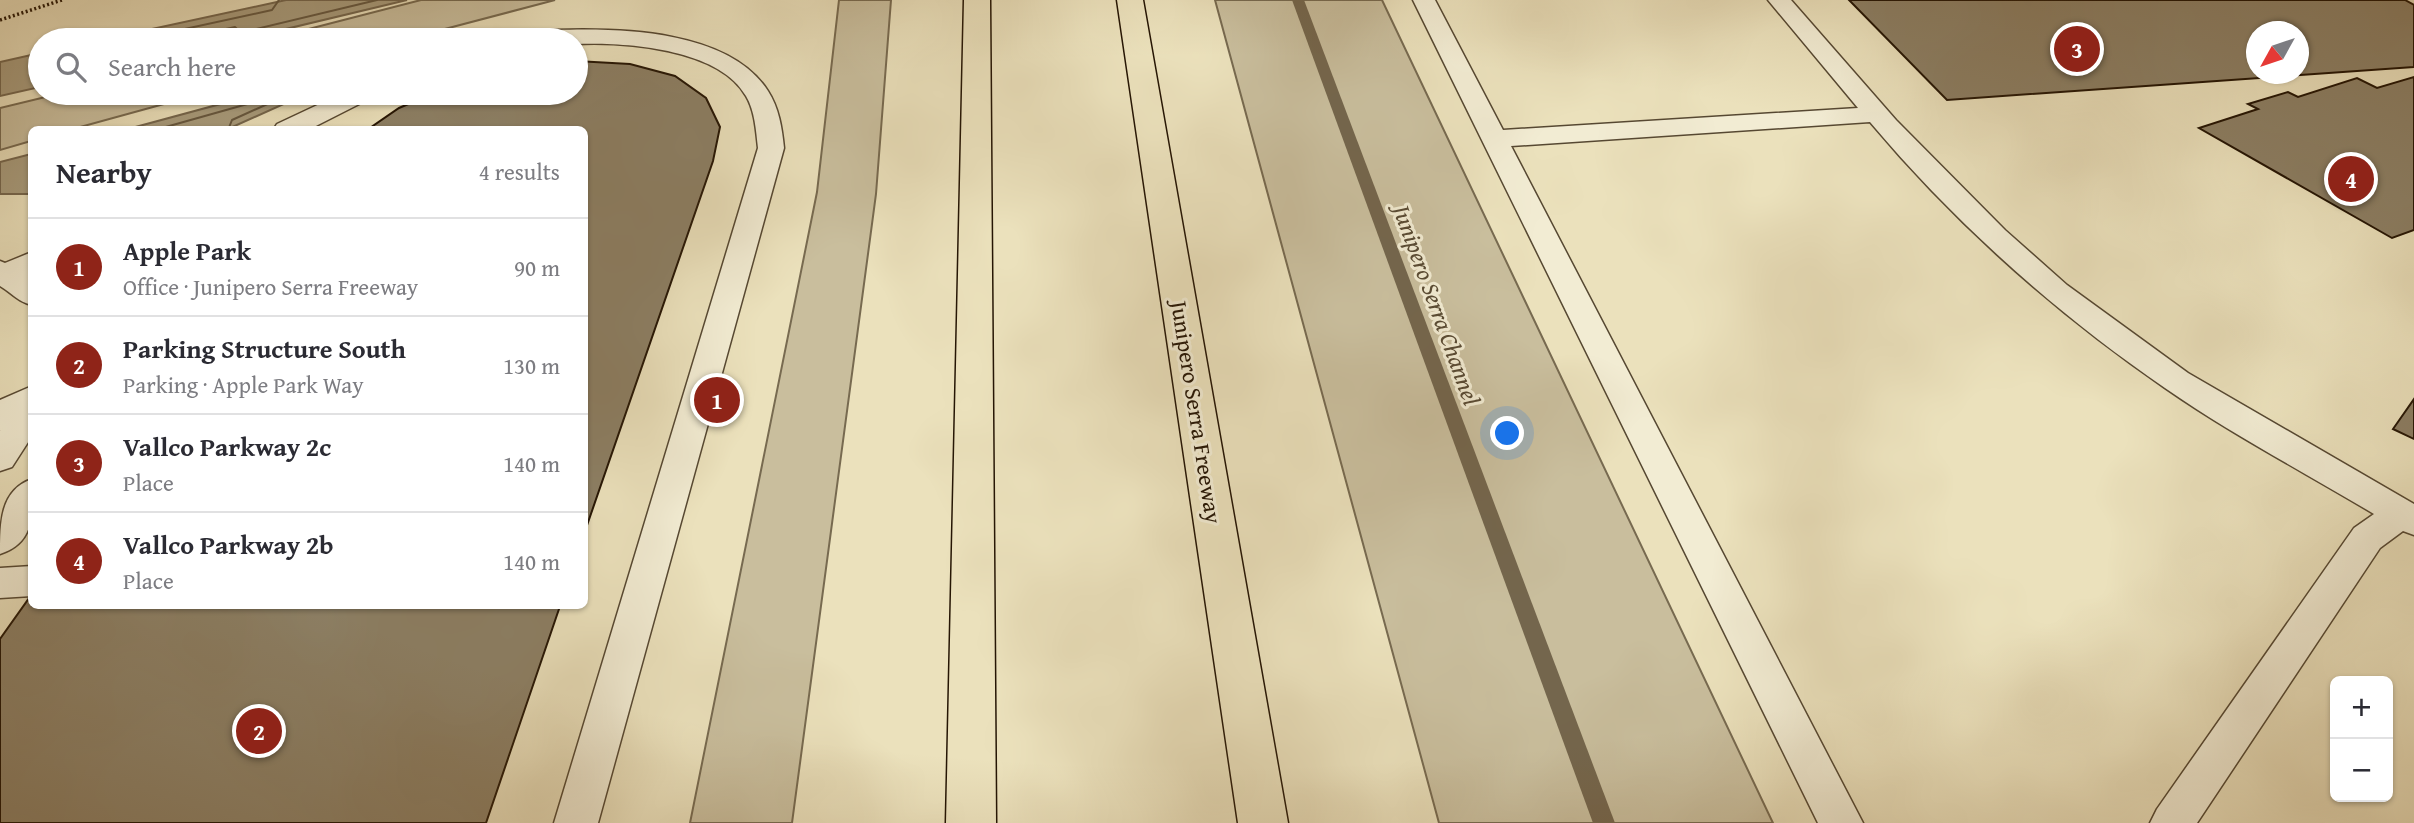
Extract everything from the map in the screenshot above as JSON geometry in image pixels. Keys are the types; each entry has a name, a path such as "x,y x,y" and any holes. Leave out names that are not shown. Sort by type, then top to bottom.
{"highway":[{"path":"971,823 976,0"},
{"name":"Junipero Serra Freeway","path":"1130,0 1263,823"}],"street":[{"path":"0,417 28,401"},
{"path":"0,538 28,500"}],"lane":[{"path":"1423,0 1841,823"},
{"path":"1779,0 1877,114 1995,236 2056,292 2177,381 2407,518"},
{"path":"576,823 771,148 768,121 754,87 721,61 672,44 613,38 588,39"},
{"path":"294,126 337,105"},
{"path":"1494,139 1877,114"},
{"path":"0,458 28,414"},
{"path":"2172,823 2367,538 2407,518"},
{"path":"0,561 28,562"},
{"path":"0,583 28,581"}],"path":[{"path":"0,20 62,0"}],"shaded area":[{"path":"421,0 555,0 449,28 312,28"},
{"path":"839,0 891,0 876,194 792,823 690,823 817,192"},
{"path":"1215,0 1382,0 1773,823 1439,823"},
{"path":"28,101 28,105 160,105 84,126 28,126 28,142 0,150 0,108"}],"water":[{"path":"286,0 407,0 290,28 156,28"},
{"path":"28,56 28,90 0,96 0,62"},
{"path":"217,105 282,105 235,126 139,126"},
{"path":"28,155 28,194 0,194 0,162"}],"building":[{"path":"1849,0 2405,0 2414,5 2414,67 2309,74 2309,21 2246,21 2246,79 1947,100"},
{"path":"588,62 630,64 675,76 706,98 720,127 713,161 588,522 588,126 373,126 406,105 588,105"},
{"path":"2414,77 2414,230 2392,238 2199,128 2258,109 2248,104 2288,92 2298,97 2357,78 2377,88"},
{"path":"2414,399 2414,439 2393,429"},
{"path":"28,600 28,609 559,609 486,823 0,823 0,639"}],"waterway":[{"name":"Junipero Serra Channel","path":"1298,0 1604,823"}],"place":[{"name":"Vallco Parkway 2c","path":"2077,49"},
{"name":"Vallco Parkway 2b","path":"2351,179"},
{"name":"Apple Park","path":"717,400"},
{"name":"Parking Structure South","path":"259,731"}]}
